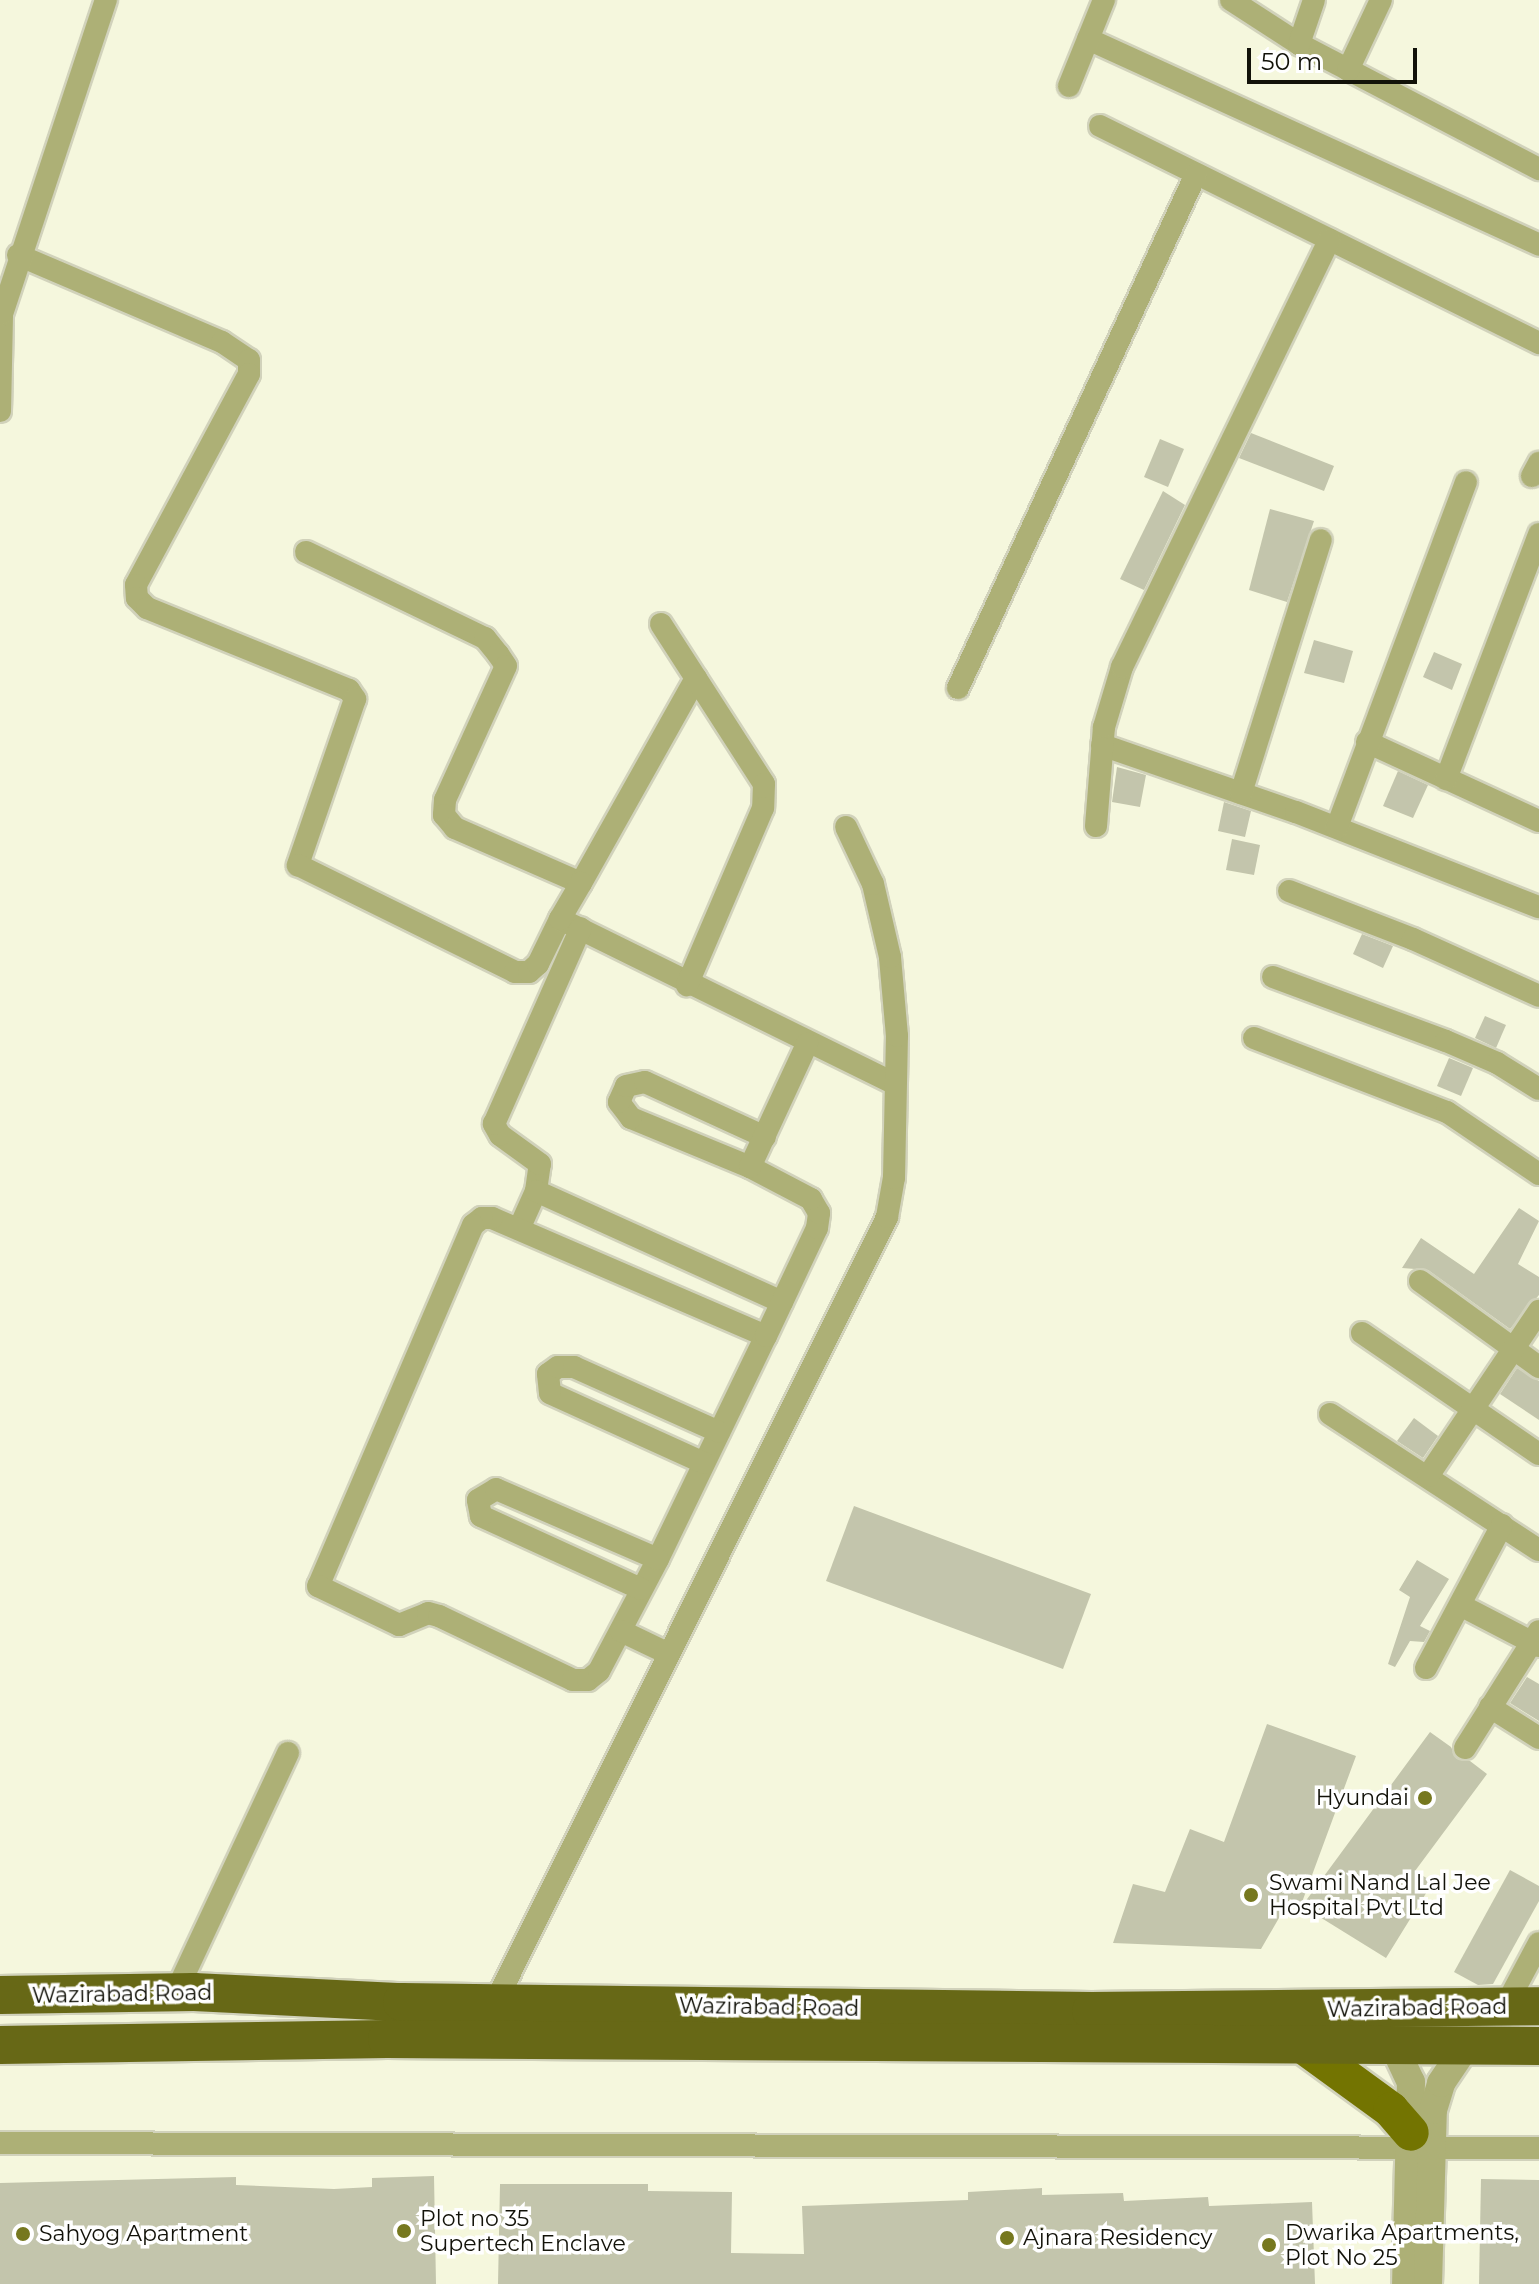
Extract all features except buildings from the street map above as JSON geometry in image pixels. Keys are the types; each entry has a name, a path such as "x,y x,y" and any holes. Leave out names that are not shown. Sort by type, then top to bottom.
{"highway":[{"name":"Wazirabad Road","path":"0,1995 185,1992 495,2003 1091,2011 1523,2006"},
{"name":"Wazirabad Road","path":"0,2045 387,2039 1539,2046"}],"main road":[{"path":"1302,2045 1391,2110 1417,2142"}],"street":[{"path":"0,411 2,314 18,255 106,0"},
{"path":"1069,86 1104,0"},
{"path":"1299,44 1314,0"},
{"path":"1348,70 1381,0"},
{"path":"1230,1 1299,44 1539,169"},
{"path":"1088,39 1539,245"},
{"path":"1100,126 1539,343"},
{"path":"958,688 1196,174"},
{"path":"1096,826 1102,745 1122,667 1329,240"},
{"path":"18,255 243,351 249,360 249,374 136,585 137,598 147,608 349,690 355,699 298,865 515,972 529,972 538,964 560,919 696,678"},
{"path":"1337,827 1466,482"},
{"path":"1446,779 1538,538"},
{"path":"1241,793 1321,540"},
{"path":"306,552 485,638 492,646 506,666 445,800 444,815 455,828 581,883"},
{"path":"1517,597 1539,603"},
{"path":"661,624 764,784 763,808 687,985"},
{"path":"1367,742 1539,821"},
{"path":"1102,745 1337,827 1539,907"},
{"path":"495,2003 887,1217 894,1178 897,1036 884,918 846,827"},
{"path":"1289,891 1453,955 1539,996"},
{"path":"560,919 807,1044 894,1083"},
{"path":"519,1229 536,1191 540,1164 500,1135 494,1124 581,928"},
{"path":"1273,977 1446,1041 1497,1063 1539,1089"},
{"path":"1254,1038 1447,1112 1539,1174"},
{"path":"750,1167 807,1044"},
{"path":"765,1137 645,1082 626,1086 619,1102 631,1118 750,1167 811,1199 819,1213 766,1336 658,1559 599,1671 588,1680 573,1680 439,1616 428,1613 399,1625 318,1586 473,1225 492,1218 766,1336"},
{"path":"536,1191 782,1302"},
{"path":"1420,1281 1539,1367"},
{"path":"1428,1476 1539,1311"},
{"path":"1362,1333 1539,1454"},
{"path":"704,1463 550,1393 548,1374 558,1367 574,1367 719,1432"},
{"path":"1330,1414 1539,1550"},
{"path":"641,1589 481,1516 478,1500 496,1489 658,1559"},
{"path":"1426,1668 1502,1525"},
{"path":"1460,1605 1537,1639 1465,1748"},
{"path":"621,1631 669,1654"},
{"path":"1490,1707 1539,1738"},
{"path":"185,1992 288,1753"},
{"path":"1523,2006 1539,1943"},
{"path":"1394,2046 1411,2082 1428,2284"},
{"path":"1406,2284 1417,2142 1441,2083 1466,2046"},
{"path":"0,2143 1417,2142 1539,2148"}],"place":[{"name":"Hyundai","path":"1425,1798"},
{"name":"Swami Nand Lal Jee Hospital Pvt Ltd","path":"1251,1895"},
{"name":"Plot no 35 Supertech Enclave","path":"404,2231"},
{"name":"Sahyog Apartment","path":"23,2234"},
{"name":"Ajnara Residency","path":"1007,2238"},
{"name":"Dwarika Apartments, Plot No 25","path":"1269,2245"}]}
